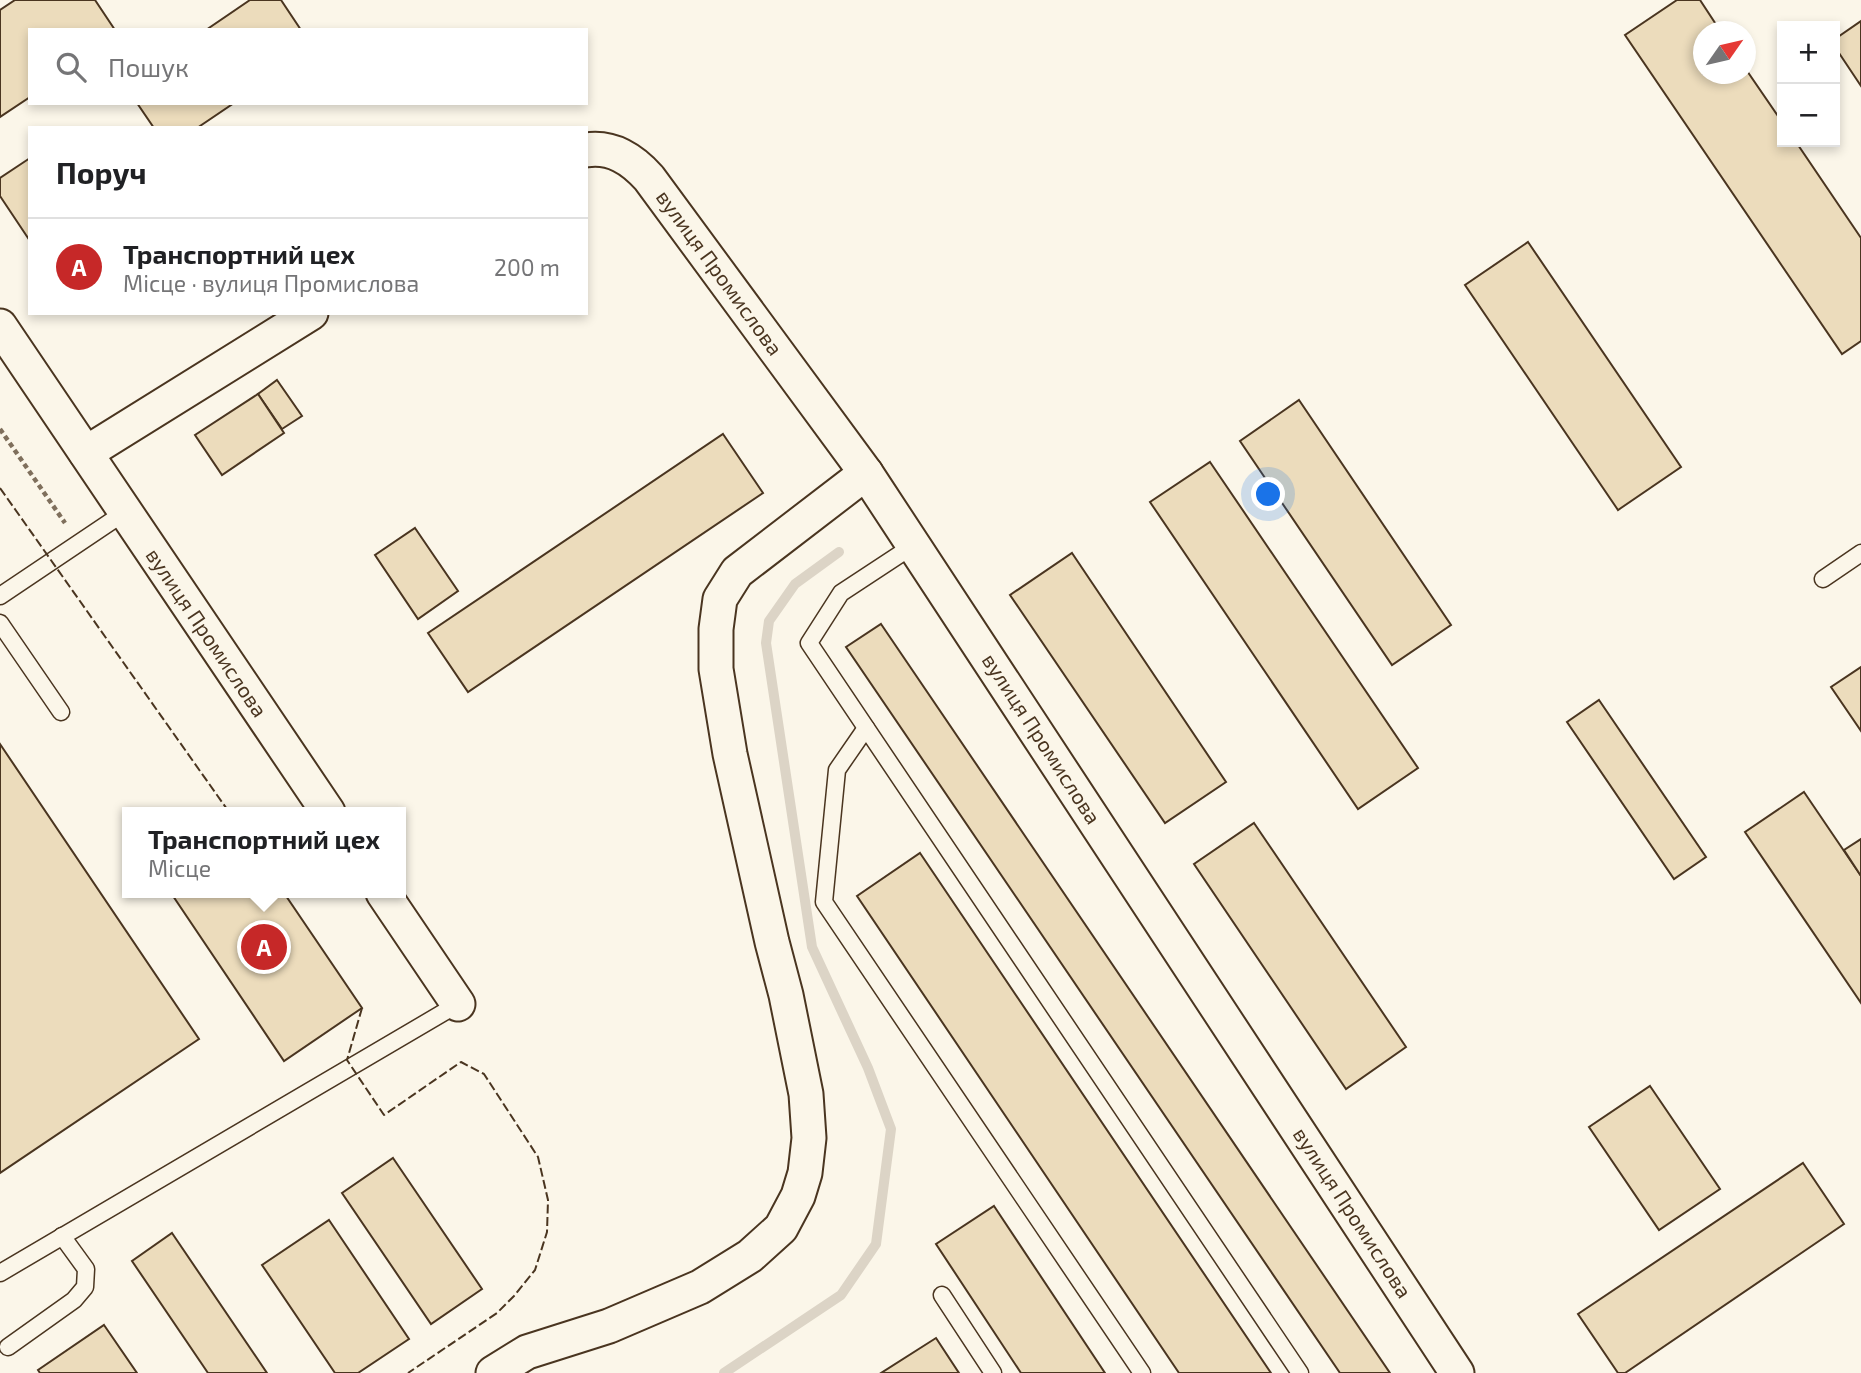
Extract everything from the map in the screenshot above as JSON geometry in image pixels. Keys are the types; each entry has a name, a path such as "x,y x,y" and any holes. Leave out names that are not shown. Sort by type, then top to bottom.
{"street":[{"name":"вулиця Промислова","path":"588,150 608,150 638,165 866,473 1457,1373"},
{"path":"86,453 308,315"},
{"name":"вулиця Промислова","path":"0,326 325,807"},
{"path":"493,1373 527,1352 609,1326 700,1287 750,1256 781,1228 798,1196 805,1172 809,1138 806,1094 730,754 716,670 716,629 720,599 737,572 866,473"},
{"path":"386,898 458,1004"}],"lane":[{"path":"0,596 125,512"},
{"path":"914,545 841,593 808,643 1300,1373"},
{"path":"1823,579 1861,553"},
{"path":"0,623 61,712"},
{"path":"866,728 837,770 824,902 1142,1373"},
{"path":"0,1273 458,1004"},
{"path":"8,1347 74,1300 85,1287 86,1269 62,1236"},
{"path":"942,1295 993,1373"}],"path":[{"path":"0,429 79,543"}],"building":[{"path":"15,0 95,0 114,28 28,28 28,98 0,117 0,10"},
{"path":"250,0 281,0 300,28 209,28"},
{"path":"1677,0 1700,0 1714,21 1693,21 1693,84 1756,84 1777,115 1777,147 1799,147 1861,238 1861,341 1842,354 1625,35"},
{"path":"1861,21 1861,86 1840,54 1840,36"},
{"path":"138,105 231,105 200,126 153,126"},
{"path":"28,159 28,238 0,196 0,178"},
{"path":"1528,242 1681,467 1618,510 1465,285"},
{"path":"277,380 302,416 282,429 258,394"},
{"path":"258,394 284,433 222,475 195,435"},
{"path":"1299,400 1451,625 1392,665 1240,441"},
{"path":"723,434 763,493 468,692 428,633"},
{"path":"1210,462 1418,768 1358,809 1150,502"},
{"path":"415,528 458,591 418,619 375,555"},
{"path":"1072,553 1226,782 1165,823 1010,595"},
{"path":"881,624 1390,1373 1340,1373 846,647"},
{"path":"1861,667 1861,731 1831,687"},
{"path":"1599,700 1706,857 1674,879 1567,722"},
{"path":"0,744 199,1039 0,1173"},
{"path":"1804,792 1861,876 1861,1003 1745,832"},
{"path":"1254,823 1406,1047 1346,1089 1194,864"},
{"path":"1861,839 1861,876 1844,850"},
{"path":"920,853 1271,1373 1179,1373 857,896"},
{"path":"174,898 287,898 362,1008 284,1061"},
{"path":"1650,1086 1720,1189 1659,1230 1589,1127"},
{"path":"393,1158 482,1289 431,1324 342,1193"},
{"path":"1803,1163 1844,1224 1625,1373 1618,1373 1578,1314"},
{"path":"994,1206 1105,1373 1021,1373 936,1244"},
{"path":"329,1220 409,1339 358,1373 335,1373 262,1265"},
{"path":"172,1233 267,1373 208,1373 132,1261"},
{"path":"104,1325 137,1373 40,1373 38,1370"},
{"path":"936,1338 959,1373 881,1373"}],"waterway":[{"path":"724,1373 841,1295 876,1244 891,1129 868,1068 812,947 766,643 769,621 795,584 839,552"}],"fence":[{"path":"0,488 225,807"},
{"path":"362,1008 347,1060 384,1115 461,1062 484,1074 538,1157 548,1200 547,1232 535,1270 514,1296 497,1313 408,1373"}],"place":[{"name":"Транспортний цех","path":"264,947"}]}
